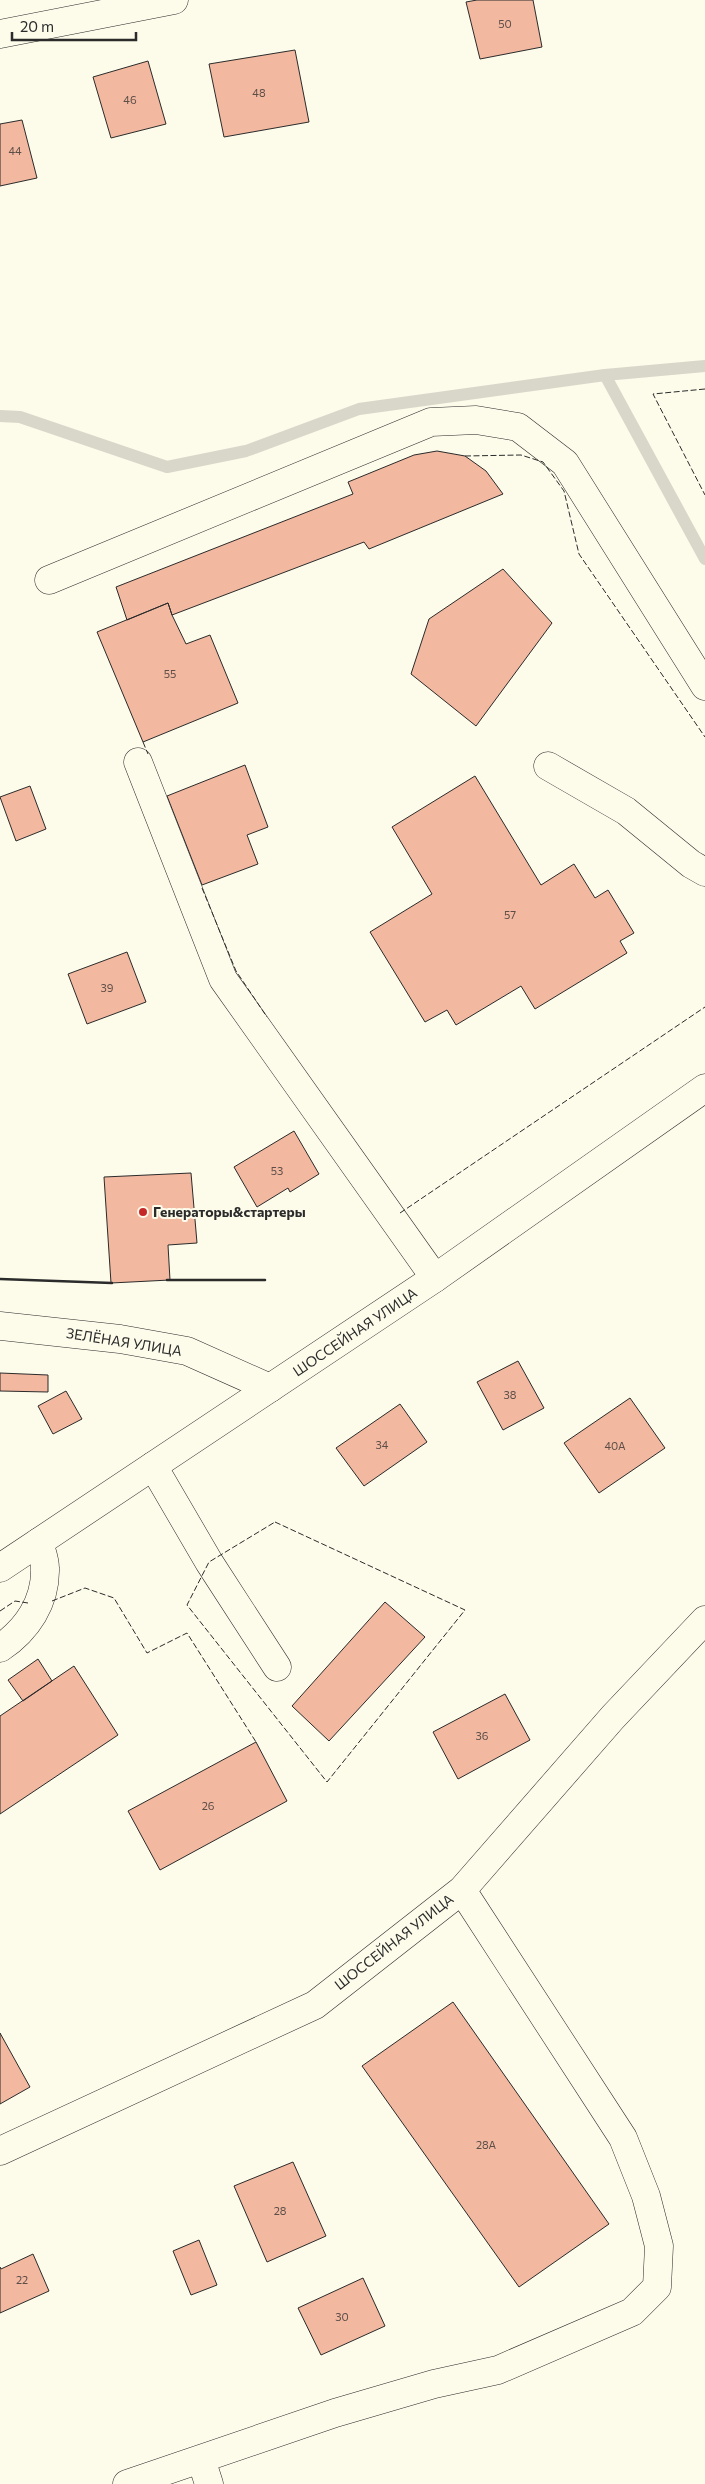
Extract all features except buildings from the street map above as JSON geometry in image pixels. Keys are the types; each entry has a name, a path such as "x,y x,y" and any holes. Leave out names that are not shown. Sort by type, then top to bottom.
{"street":[{"path":"0,34 174,0"},
{"path":"49,580 431,422 484,421 518,427 564,463 705,686"},
{"path":"138,762 223,979 435,1278"},
{"path":"548,766 626,811 691,864 705,872"},
{"name":"ШОССЕЙНАЯ УЛИЦА","path":"0,1568 435,1278 705,1088"},
{"name":"ЗЕЛЁНАЯ УЛИЦА","path":"0,1326 120,1339 187,1351 270,1388"},
{"path":"153,1466 209,1562 277,1667"},
{"path":"0,1648 16,1638 40,1605 45,1568 39,1542"},
{"name":"ШОССЕЙНАЯ УЛИЦА","path":"0,2152 314,2005 462,1890 613,1717 705,1620"},
{"path":"127,2484 205,2471 335,2413 434,2384 498,2370 632,2312 657,2287 659,2246 646,2196 623,2138 462,1890"}],"waterway":[{"path":"0,416 20,417 167,467 246,451 359,409 605,375 705,366"},
{"path":"605,375 705,559"}],"fence":[{"path":"705,389 653,394 705,495"},
{"path":"465,456 521,455 543,462 564,491 579,554 705,737"},
{"path":"143,742 148,754"},
{"path":"202,888 236,971 267,1017"},
{"path":"400,1213 705,1007"},
{"path":"275,1522 465,1610 327,1782 187,1605 209,1562 275,1522"},
{"path":"52,1601 85,1588 114,1598 147,1653 187,1633 256,1742"},
{"path":"0,1611 15,1601 28,1603"}],"wall":[{"path":"0,1279 112,1283"},
{"path":"167,1280 265,1280"}],"place":[{"name":"Генераторы&стартеры","path":"143,1212"}]}
